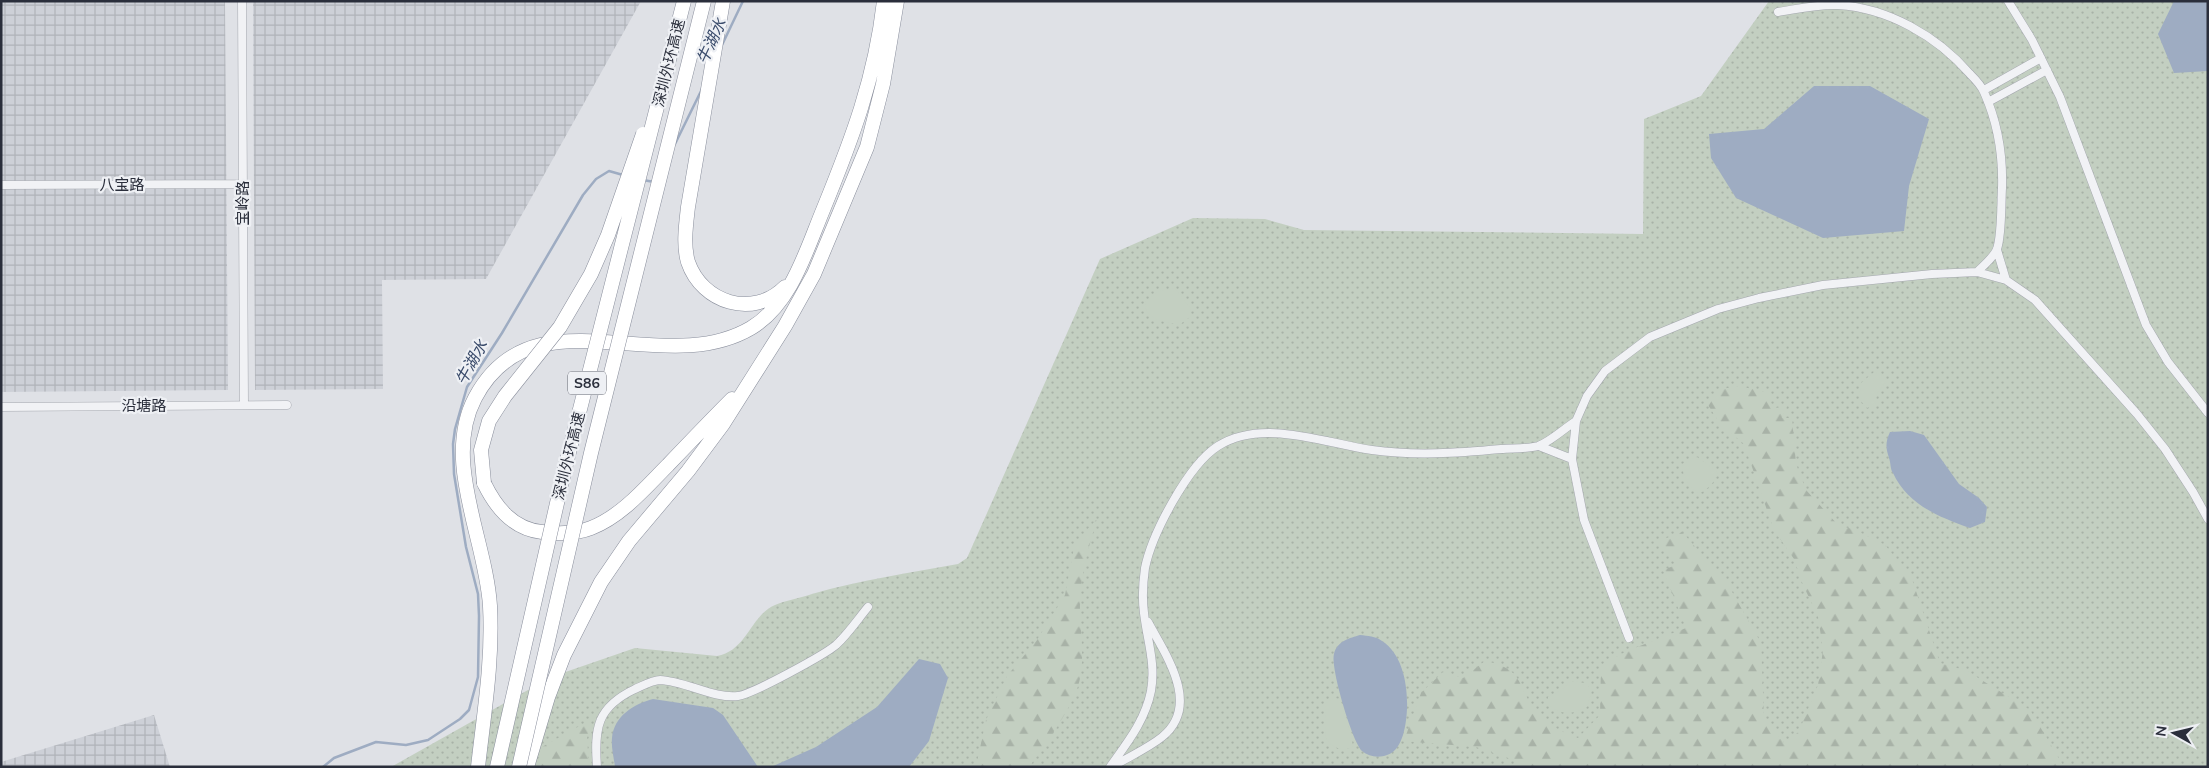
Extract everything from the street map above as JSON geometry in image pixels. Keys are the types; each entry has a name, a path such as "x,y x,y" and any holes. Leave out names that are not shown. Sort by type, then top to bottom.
{"highway":[{"name":"深圳外环高速","path":"497,767 565,468 684,1"},
{"name":"深圳外环高速","path":"519,767 592,454 704,1"},
{"path":"722,1 688,207 686,230 688,260 699,282 708,292 732,303 745,305 758,303 771,298 792,280"},
{"path":"478,767 491,657 491,622 485,564 468,494 462,450 468,415 475,399 484,384 506,359 523,350 546,343 566,340 672,347 717,342 752,328 765,317 778,304 810,243 858,121 871,77 884,1"},
{"path":"527,767 548,697 564,655 591,600 629,541 706,447 785,326 814,274 863,158 883,84 897,1"},
{"path":"674,41 608,235 590,274 560,327 505,396 489,422 481,450 484,483 491,499 500,510 522,527 535,532 564,534 592,528 620,510 646,487 751,378"}],"street":[{"name":"宝岭路","path":"242,1 244,405"},
{"path":"2008,1 2032,40 2060,97 2146,325 2168,362 2208,413"},
{"path":"1778,12 1836,5 1860,7 1900,22 1933,39 1960,62 1984,90 1995,124 2002,166 2001,210 1997,250 2006,280"},
{"path":"1984,90 2041,58"},
{"path":"1988,102 2047,70"},
{"name":"八宝路","path":"1,186 243,184"},
{"path":"1977,272 1997,250"},
{"path":"1629,638 1584,520 1572,459 1576,421 1588,396 1605,371 1650,337 1718,309 1759,298 1823,285 1932,274 1977,272 2006,280 2035,300 2137,414 2165,449 2208,519"},
{"name":"沿塘路","path":"1,406 287,405"},
{"path":"1539,446 1576,421"},
{"path":"1111,767 1138,726 1150,693 1153,658 1144,613 1143,590 1145,568 1161,526 1196,466 1211,451 1230,440 1244,435 1272,432 1372,450 1420,454 1461,453 1539,446 1572,459"},
{"path":"597,767 595,739 599,722 610,706 624,694 659,680 724,695 739,696 814,659 836,644 868,607"},
{"path":"1111,767 1162,737 1175,718 1179,707 1179,689 1175,672 1144,613"}],"shaded area":[{"path":"1,1 225,1 228,390 1,392"},
{"path":"253,1 641,1 486,279 382,280 383,389 255,390"},
{"path":"154,715 170,767 1,767 1,762"}],"green space":[{"path":"1769,1 2208,1 2208,767 391,767 551,677 635,648 717,656 727,653 742,641 760,617 775,605 830,589 958,564 967,558 1100,259 1193,218 1265,219 1304,230 1643,234 1644,119 1701,96"},
{"path":"1175,288 1191,309 1190,317 1179,325 1156,319 1151,316 1146,307 1146,301 1159,291"},
{"path":"1874,372 1884,376 1886,382 1877,394 1875,404 1867,408 1859,399 1861,383"},
{"path":"1739,386 1770,393 1771,409 1787,406 1782,418 1792,418 1796,464 1806,490 1839,526 1853,529 1885,545 1912,579 1940,663 1967,671 2030,710 2064,767 1517,767 1514,760 1476,747 1404,741 1421,693 1443,672 1463,678 1485,661 1508,669 1514,674 1540,716 1555,728 1578,738 1600,715 1601,665 1627,651 1686,628 1663,570 1676,565 1659,541 1682,532 1727,583 1761,643 1764,719 1786,745 1799,731 1818,685 1823,650 1818,616 1803,585 1794,559 1774,530 1744,444 1721,425 1708,405 1722,389"},
{"path":"1697,457 1718,472 1716,479 1711,485 1698,493 1687,480 1682,464"},
{"path":"1097,519 1088,549 1082,580 1080,612 1082,668 1073,699 1056,729 1029,767 976,767 986,720 1007,676 1037,640 1065,595 1075,543"},
{"path":"1571,681 1585,683 1592,690 1587,707 1571,713 1561,712 1547,703 1548,697 1561,690"},
{"path":"1334,698 1340,699 1353,747 1342,749 1334,747 1326,738 1326,703"},
{"path":"592,719 587,738 589,767 538,767 542,747"}],"water":[{"path":"2174,1 2208,1 2208,71 2174,73 2158,34"},
{"path":"1814,86 1870,86 1929,119 1909,186 1904,231 1823,238 1736,198 1711,158 1709,134 1764,129"},
{"path":"1910,431 1924,435 1959,484 1979,498 1987,507 1985,522 1970,528 1958,524 1936,514 1907,494 1892,471 1886,445 1890,432"},
{"path":"1360,635 1377,638 1391,649 1398,659 1406,684 1407,711 1403,735 1395,750 1384,756 1368,755 1362,751 1348,719 1335,673 1334,654 1338,646 1352,637"},
{"path":"919,659 940,664 948,678 929,741 909,767 771,767 816,747 877,707"},
{"path":"653,699 713,708 723,715 758,767 615,767 612,741 617,723 632,708"}],"waterway":[{"name":"牛湖水","path":"722,45 743,1"},
{"name":"牛湖水","path":"675,144 702,89"},
{"name":"牛湖水","path":"323,767 334,758 376,742 406,745 428,740 460,719 469,710 478,677 478,594 466,547 454,474 453,444 455,429 467,387 502,333 583,195 596,179 609,171 623,175"},
{"name":"牛湖水","path":"643,180 654,182"}]}
